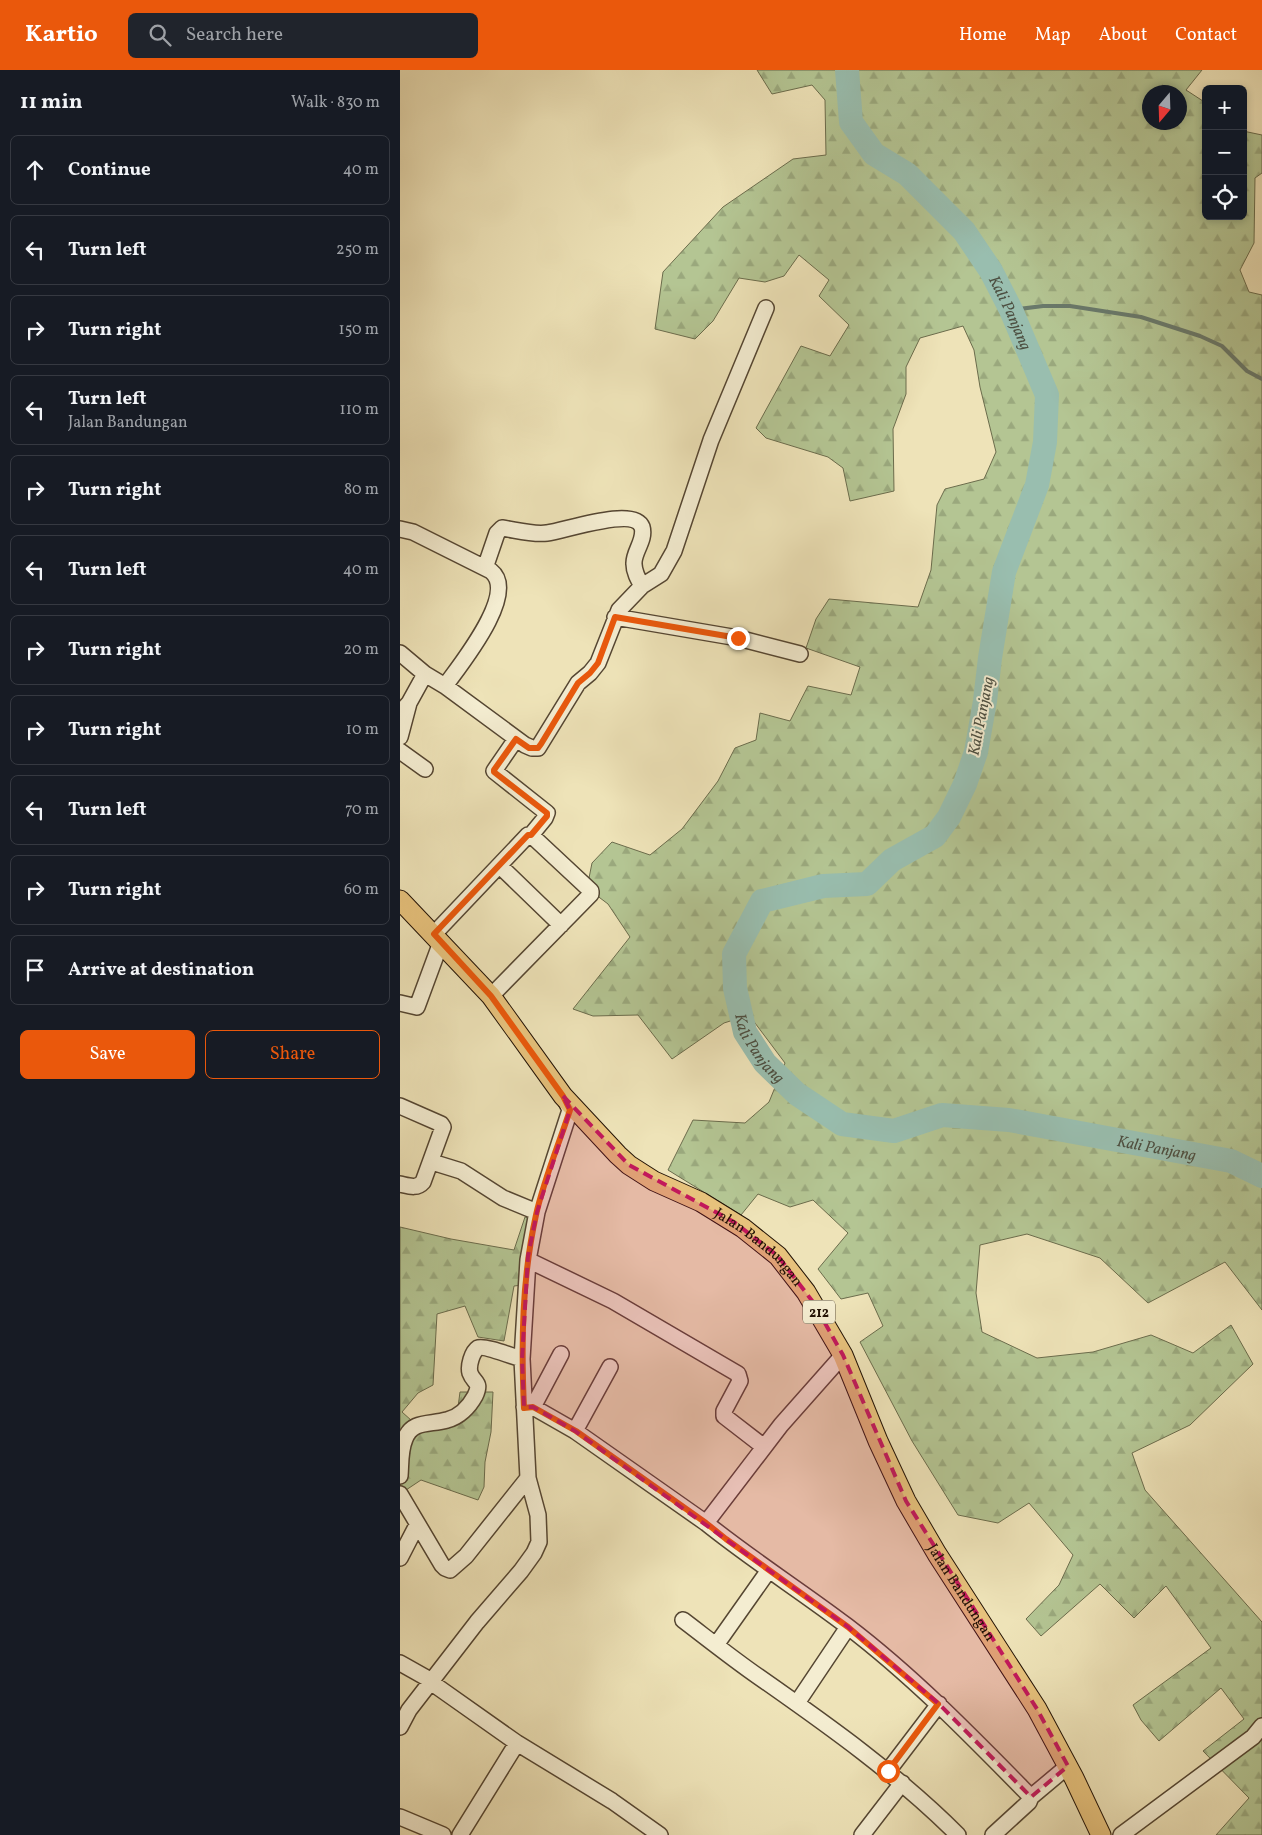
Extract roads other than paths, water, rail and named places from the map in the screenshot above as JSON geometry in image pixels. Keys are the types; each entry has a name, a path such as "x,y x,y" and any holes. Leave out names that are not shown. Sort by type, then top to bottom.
{"main road":[{"name":"Jalan Bandungan","path":"400,900 491,996 563,1096 618,1155 629,1165 654,1181 701,1202 734,1222 778,1256 814,1302 843,1355 878,1441 906,1501 937,1554 1037,1709 1068,1766 1101,1835"}],"street":[{"path":"400,654 516,739 532,748 538,748 578,683 598,663 615,617 622,606 642,586 661,574 674,551 711,440 766,308"},
{"path":"484,568 497,532 502,528 546,533 604,520 632,518 639,522 642,532 634,563 636,576 642,586"},
{"path":"400,530 413,532 484,568 495,574 497,580 499,588 496,605 472,647 445,686"},
{"path":"615,617 752,641 800,654"},
{"path":"400,737 404,708 425,674"},
{"path":"400,1003 417,1006 438,938 500,866 545,818 547,813 494,771 516,739"},
{"path":"400,751 425,769"},
{"path":"491,996 591,893 531,835"},
{"path":"500,866 561,925"},
{"path":"400,1727 409,1710 477,1622 520,1571 537,1548 539,1542 538,1515 528,1478 528,1407 522,1359 528,1260 537,1212 570,1110 563,1096"},
{"path":"400,1106 443,1125 432,1162 420,1186 414,1187 400,1184"},
{"path":"432,1162 461,1171 504,1198 537,1212"},
{"path":"528,1260 613,1301 738,1374 740,1381 724,1412 724,1416 764,1447"},
{"path":"400,1476 402,1445 409,1430 416,1425 452,1418 463,1411 474,1397 478,1388 478,1382 470,1373 470,1366 477,1349 480,1347 487,1348 522,1359"},
{"path":"528,1407 561,1354"},
{"path":"706,1523 764,1447 843,1355"},
{"path":"576,1431 610,1367"},
{"path":"528,1407 576,1431 848,1627 938,1704 1031,1797"},
{"path":"400,1494 442,1565 450,1570 466,1556 528,1478"},
{"path":"400,1558 417,1525"},
{"path":"716,1645 769,1570"},
{"path":"683,1620 888,1771 957,1834"},
{"path":"797,1703 848,1627"},
{"path":"400,1663 432,1681 432,1683 517,1743 612,1801 649,1833"},
{"path":"888,1771 938,1704"},
{"path":"1120,1835 1253,1736 1262,1726"},
{"path":"460,1835 517,1743"},
{"path":"993,1835 1029,1802 1031,1797 1068,1766"},
{"path":"862,1835 902,1783"},
{"path":"400,1817 444,1835"}],"waterway":[{"name":"Kali Panjang","path":"847,70 851,122 874,154 907,174 964,231 991,271 1011,310 1047,395 1045,442 1037,485 1004,572 976,752 965,784 949,817 935,836 892,860 867,884 823,886 762,901 734,954 735,988 745,1032 765,1063 797,1094 842,1124 894,1131 942,1115 1009,1120 1231,1161 1262,1176"},
{"path":"1011,310 1043,306 1070,306 1141,317 1200,336 1222,346 1247,371 1262,379"}]}
